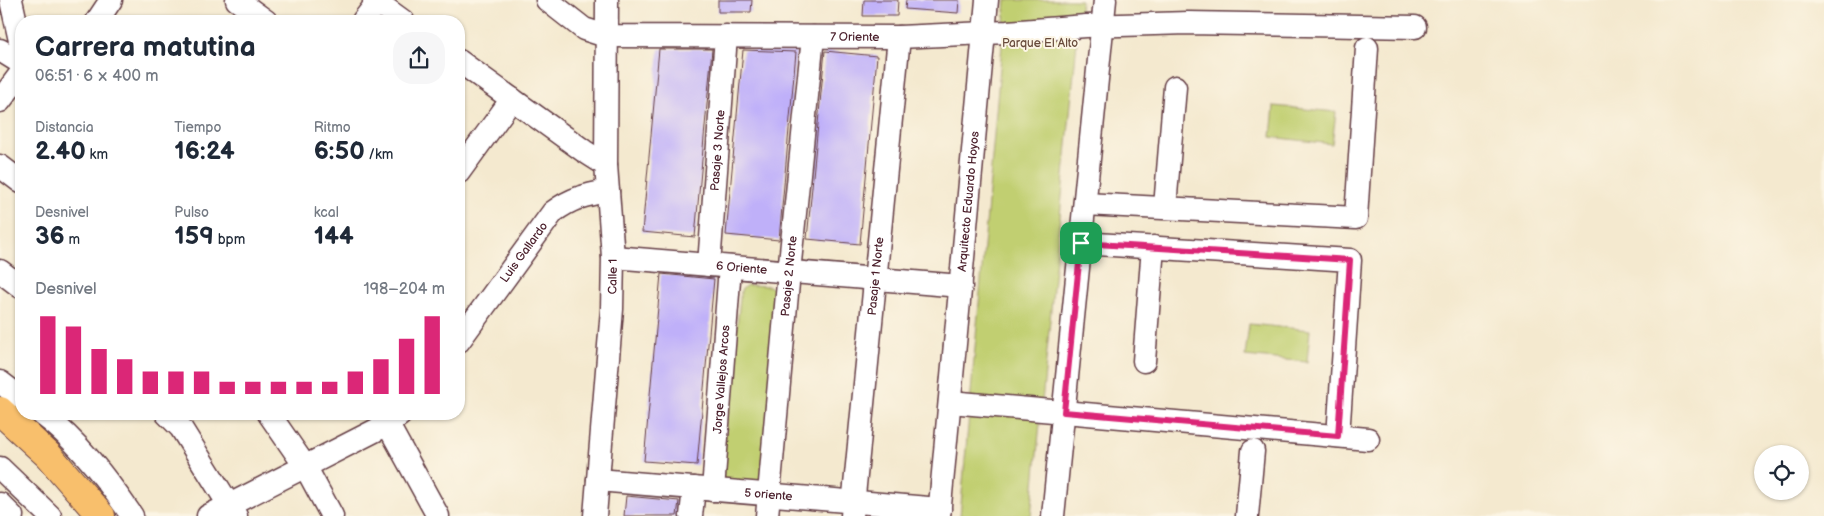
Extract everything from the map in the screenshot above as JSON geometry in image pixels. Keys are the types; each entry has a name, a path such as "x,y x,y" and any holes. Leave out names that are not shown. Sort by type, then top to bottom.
{"main road":[{"path":"0,411 48,455 101,516"},
{"path":"0,435 24,456 78,516"}],"street":[{"path":"11,0 15,18"},
{"path":"100,15 111,0"},
{"path":"237,0 258,15"},
{"name":"7 Oriente","path":"547,0 584,29 606,36 899,37 1188,23 1415,27"},
{"name":"Calle 1","path":"595,516 612,309 612,257 606,165 607,0"},
{"name":"Arquitecto Eduardo Hoyos","path":"939,512 988,0"},
{"path":"1053,516 1105,0"},
{"path":"367,15 377,1 395,15"},
{"name":"Pasaje 3 Norte","path":"719,266 726,36"},
{"name":"Pasaje 2 Norte","path":"768,505 813,36"},
{"name":"Pasaje 1 Norte","path":"852,509 899,37"},
{"path":"1085,204 1356,218 1367,48"},
{"path":"0,50 15,60"},
{"path":"465,65 606,165"},
{"path":"0,101 15,81"},
{"path":"1165,207 1175,87"},
{"path":"465,164 512,100"},
{"path":"0,166 15,177"},
{"name":"Luis Gallardo","path":"465,333 553,212 568,201 583,195 608,191"},
{"path":"1081,243 1350,260 1338,436"},
{"path":"1144,361 1153,247"},
{"name":"6 Oriente","path":"612,257 961,286"},
{"name":"Jorge Vallejos Arcos","path":"704,489 719,266"},
{"path":"0,271 15,282"},
{"path":"0,382 15,393"},
{"path":"950,402 1368,439"},
{"path":"51,420 62,428 112,487 132,516"},
{"path":"173,420 180,428 233,510"},
{"path":"273,420 305,466 332,516"},
{"path":"208,516 233,510 385,420"},
{"path":"391,420 438,516"},
{"path":"1247,516 1253,451"},
{"path":"0,468 50,516"},
{"name":"5 oriente","path":"598,480 704,489 768,505 939,512"},
{"path":"691,516 704,489"},
{"path":"0,504 12,516"}],"green space":[{"name":"Parque El Alto","path":"1006,0 1081,0 1031,516 960,516"},
{"path":"1274,106 1336,112 1332,144 1271,137"},
{"path":"747,285 770,286 779,295 763,482 757,489 720,480 741,290"},
{"path":"1249,324 1310,330 1307,362 1245,356"}],"building":[{"path":"718,0 752,0 751,12 718,12"},
{"path":"864,0 898,0 897,16 863,16"},
{"path":"906,0 959,0 958,13 905,9"},
{"path":"659,49 712,49 695,237 642,232"},
{"path":"743,50 796,52 779,240 726,235"},
{"path":"825,51 877,56 860,244 807,239"},
{"path":"661,274 714,279 697,465 644,461"},
{"path":"626,496 679,501 677,516 624,516"}],"route":[{"path":"1081,243 1350,260 1338,436 1064,412 1081,243"}]}
